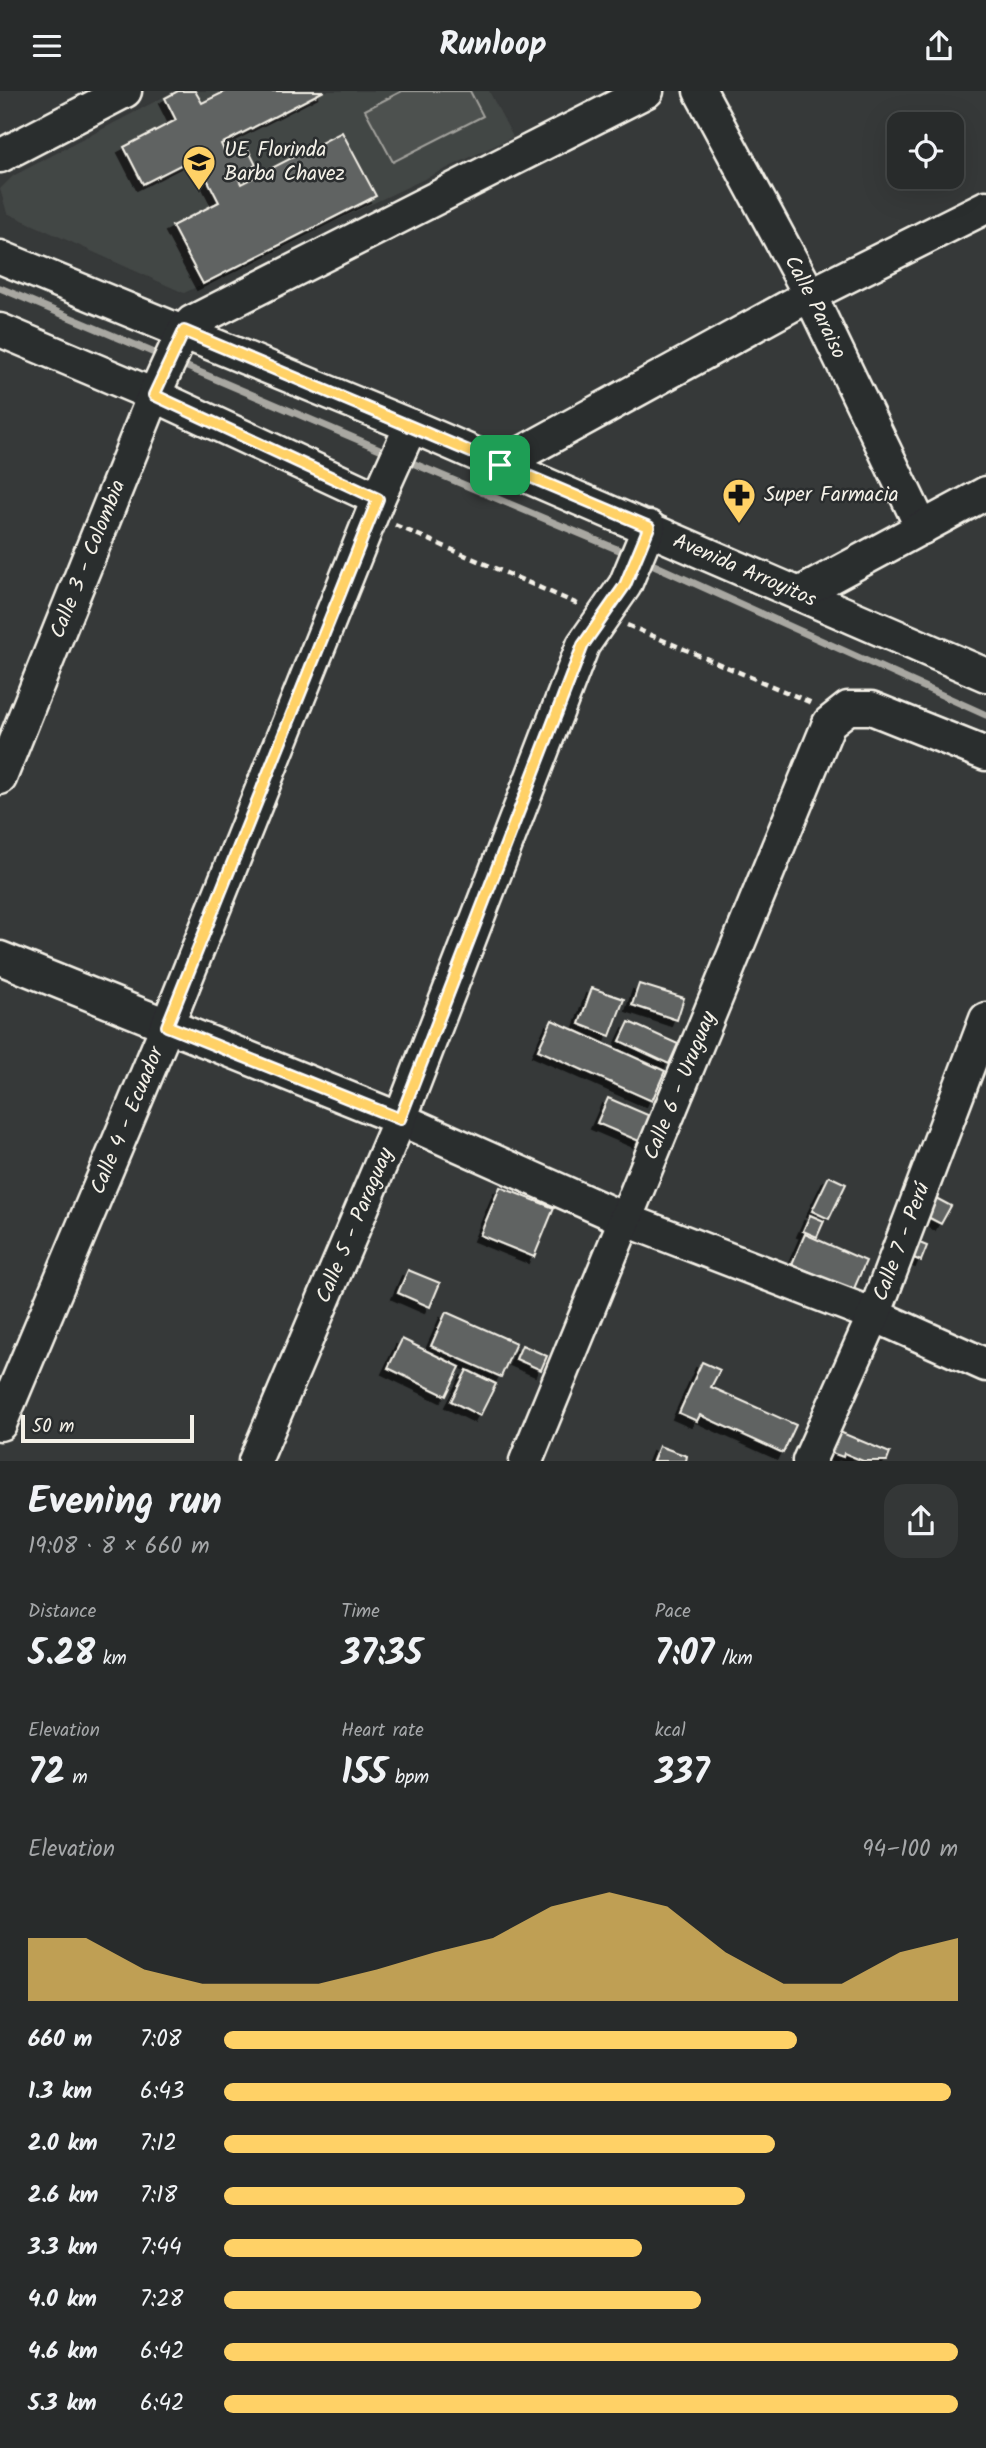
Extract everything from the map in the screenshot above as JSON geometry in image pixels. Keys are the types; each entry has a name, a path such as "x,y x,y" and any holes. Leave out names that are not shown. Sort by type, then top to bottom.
{"street":[{"path":"0,156 88,99 125,91"},
{"path":"182,337 192,322 647,91"},
{"name":"Calle Paraiso","path":"700,91 810,295 922,528"},
{"path":"500,465 810,295 986,208"},
{"name":"Avenida Arroyitos","path":"0,257 182,337 649,527 986,675"},
{"path":"0,330 157,389 382,491"},
{"name":"Calle 3 - Colombia","path":"0,778 157,389 182,337"},
{"name":"Calle 4 - Ecuador","path":"0,1424 167,1026 409,430"},
{"path":"799,594 986,493"},
{"name":"Calle 5 - Paraguay","path":"255,1461 400,1119 583,645 625,585 649,527"},
{"name":"Calle 6 - Uruguay","path":"526,1461 829,723 838,713 848,708 871,708 986,754"},
{"path":"0,958 400,1119 624,1219 874,1315 986,1365"},
{"name":"Calle 7 - Perú","path":"809,1461 874,1315 986,1019"}],"shaded area":[{"name":"UE Florinda Barba Chavez","path":"175,91 489,91 513,137 184,293 7,213 0,189 13,176"},
{"path":"402,91 470,91 483,116 393,162 365,110"}],"building":[{"path":"178,91 195,91 202,103 226,91 324,91 221,144 225,153 245,143 256,165 237,175 241,184 342,132 376,196 203,284 172,226 219,202 196,157 143,184 124,147 176,120 165,98"},
{"path":"639,984 684,998 677,1020 632,1005"},
{"path":"592,988 624,999 610,1036 579,1024"},
{"path":"552,1020 665,1071 652,1101 538,1050"},
{"path":"629,1022 678,1044 669,1064 620,1041"},
{"path":"608,1098 650,1116 639,1141 597,1123"},
{"path":"829,1176 846,1184 829,1219 812,1211"},
{"path":"500,1187 554,1208 534,1257 480,1235"},
{"path":"934,1197 951,1206 941,1224 924,1215"},
{"path":"810,1215 824,1221 817,1237 803,1231"},
{"path":"805,1234 866,1261 853,1291 792,1264"},
{"path":"910,1239 927,1246 921,1261 904,1254"},
{"path":"408,1270 440,1283 430,1307 398,1293"},
{"path":"446,1312 516,1343 501,1377 431,1346"},
{"path":"402,1339 460,1367 446,1396 388,1368"},
{"path":"522,1345 547,1356 541,1370 516,1359"},
{"path":"702,1362 720,1370 711,1387 796,1425 783,1453 700,1415 697,1421 679,1413"},
{"path":"467,1370 496,1384 480,1416 451,1401"},
{"path":"835,1430 890,1453 887,1461 863,1461 844,1453 843,1457 826,1451"},
{"path":"659,1446 687,1456 686,1461 653,1461"}],"waterway":[{"path":"0,288 164,357"},
{"path":"178,363 389,453"},
{"path":"403,459 619,550"},
{"path":"654,565 986,715"}],"place":[{"name":"UE Florinda Barba Chavez","path":"199,192"},
{"name":"Super Farmacia","path":"739,525"}],"route":[{"path":"184,331 500,465 649,527 625,585 583,645 400,1119 167,1026 378,499 154,395 184,331"}]}
